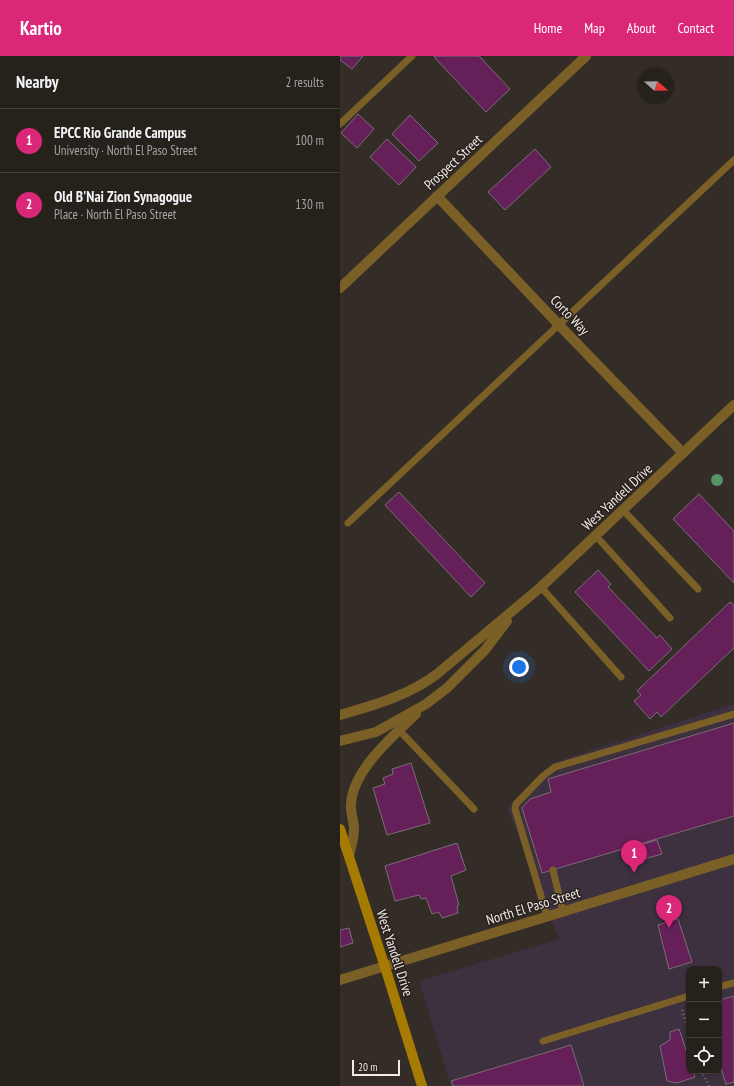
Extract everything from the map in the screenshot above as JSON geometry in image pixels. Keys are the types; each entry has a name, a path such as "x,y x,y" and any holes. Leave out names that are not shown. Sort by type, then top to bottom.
{"main road":[{"name":"West Yandell Drive","path":"340,829 350,856 422,1086"}],"street":[{"name":"Prospect Street","path":"340,288 586,56"},
{"name":"Corto Way","path":"437,196 683,453"},
{"name":"West Yandell Drive","path":"340,715 403,695 424,684 541,587 734,405"},
{"name":"West Yandell Drive","path":"340,741 376,732 426,704 447,688 485,650 517,608"},
{"path":"350,856 354,830 351,805 354,788 367,764 426,704"},
{"name":"North El Paso Street","path":"340,980 734,859"}],"lane":[{"path":"340,124 412,56"},
{"path":"348,523 734,160"},
{"path":"623,510 698,589"},
{"path":"596,536 670,618"},
{"path":"541,587 622,676"},
{"path":"548,916 515,809 516,804 543,776 555,767 734,714"},
{"path":"399,730 474,809"},
{"path":"553,870 563,912"},
{"path":"722,986 734,983"},
{"path":"543,1041 686,997"}],"path":[{"path":"679,999 686,1022"},
{"path":"703,1074 709,1086"}],"shaded area":[{"path":"734,704 734,1086 451,1086 419,981 559,939 507,808 554,762"}],"building":[{"path":"340,56 363,56 352,69 340,60"},
{"path":"479,56 510,89 486,112 434,57"},
{"path":"358,114 374,129 357,148 341,133"},
{"path":"410,115 438,143 419,161 392,134"},
{"path":"387,139 416,167 399,185 370,157"},
{"path":"535,149 551,167 505,210 488,192"},
{"path":"399,492 485,583 471,597 385,505"},
{"path":"699,494 734,531 734,583 673,519"},
{"path":"598,570 611,584 608,587 657,638 660,635 672,649 649,671 575,592"},
{"path":"730,602 734,605 734,648 661,717 657,712 650,719 634,701 641,695 637,691"},
{"path":"734,723 734,816 542,873 522,808 530,799 551,792 548,779"},
{"path":"411,763 430,823 387,835 373,788 385,784 383,778 393,774 392,769"},
{"path":"657,840 662,854 644,859 640,845"},
{"path":"457,843 466,870 451,876 459,905 457,906 458,913 442,918 439,912 432,914 426,898 421,899 419,895 395,901 385,866"},
{"path":"678,919 692,962 669,969 658,925"},
{"path":"349,928 353,943 340,947 340,930"},
{"path":"734,996 734,1082 726,1084 722,1071 722,999"},
{"path":"679,1029 686,1050 686,1074 694,1074 695,1077 677,1083 667,1081 660,1046 670,1040 670,1032"},
{"path":"571,1045 584,1086 453,1086 451,1081"}],"place":[{"name":"EPCC Rio Grande Campus","path":"634,873"},
{"name":"Old B'Nai Zion Synagogue","path":"669,928"}]}
